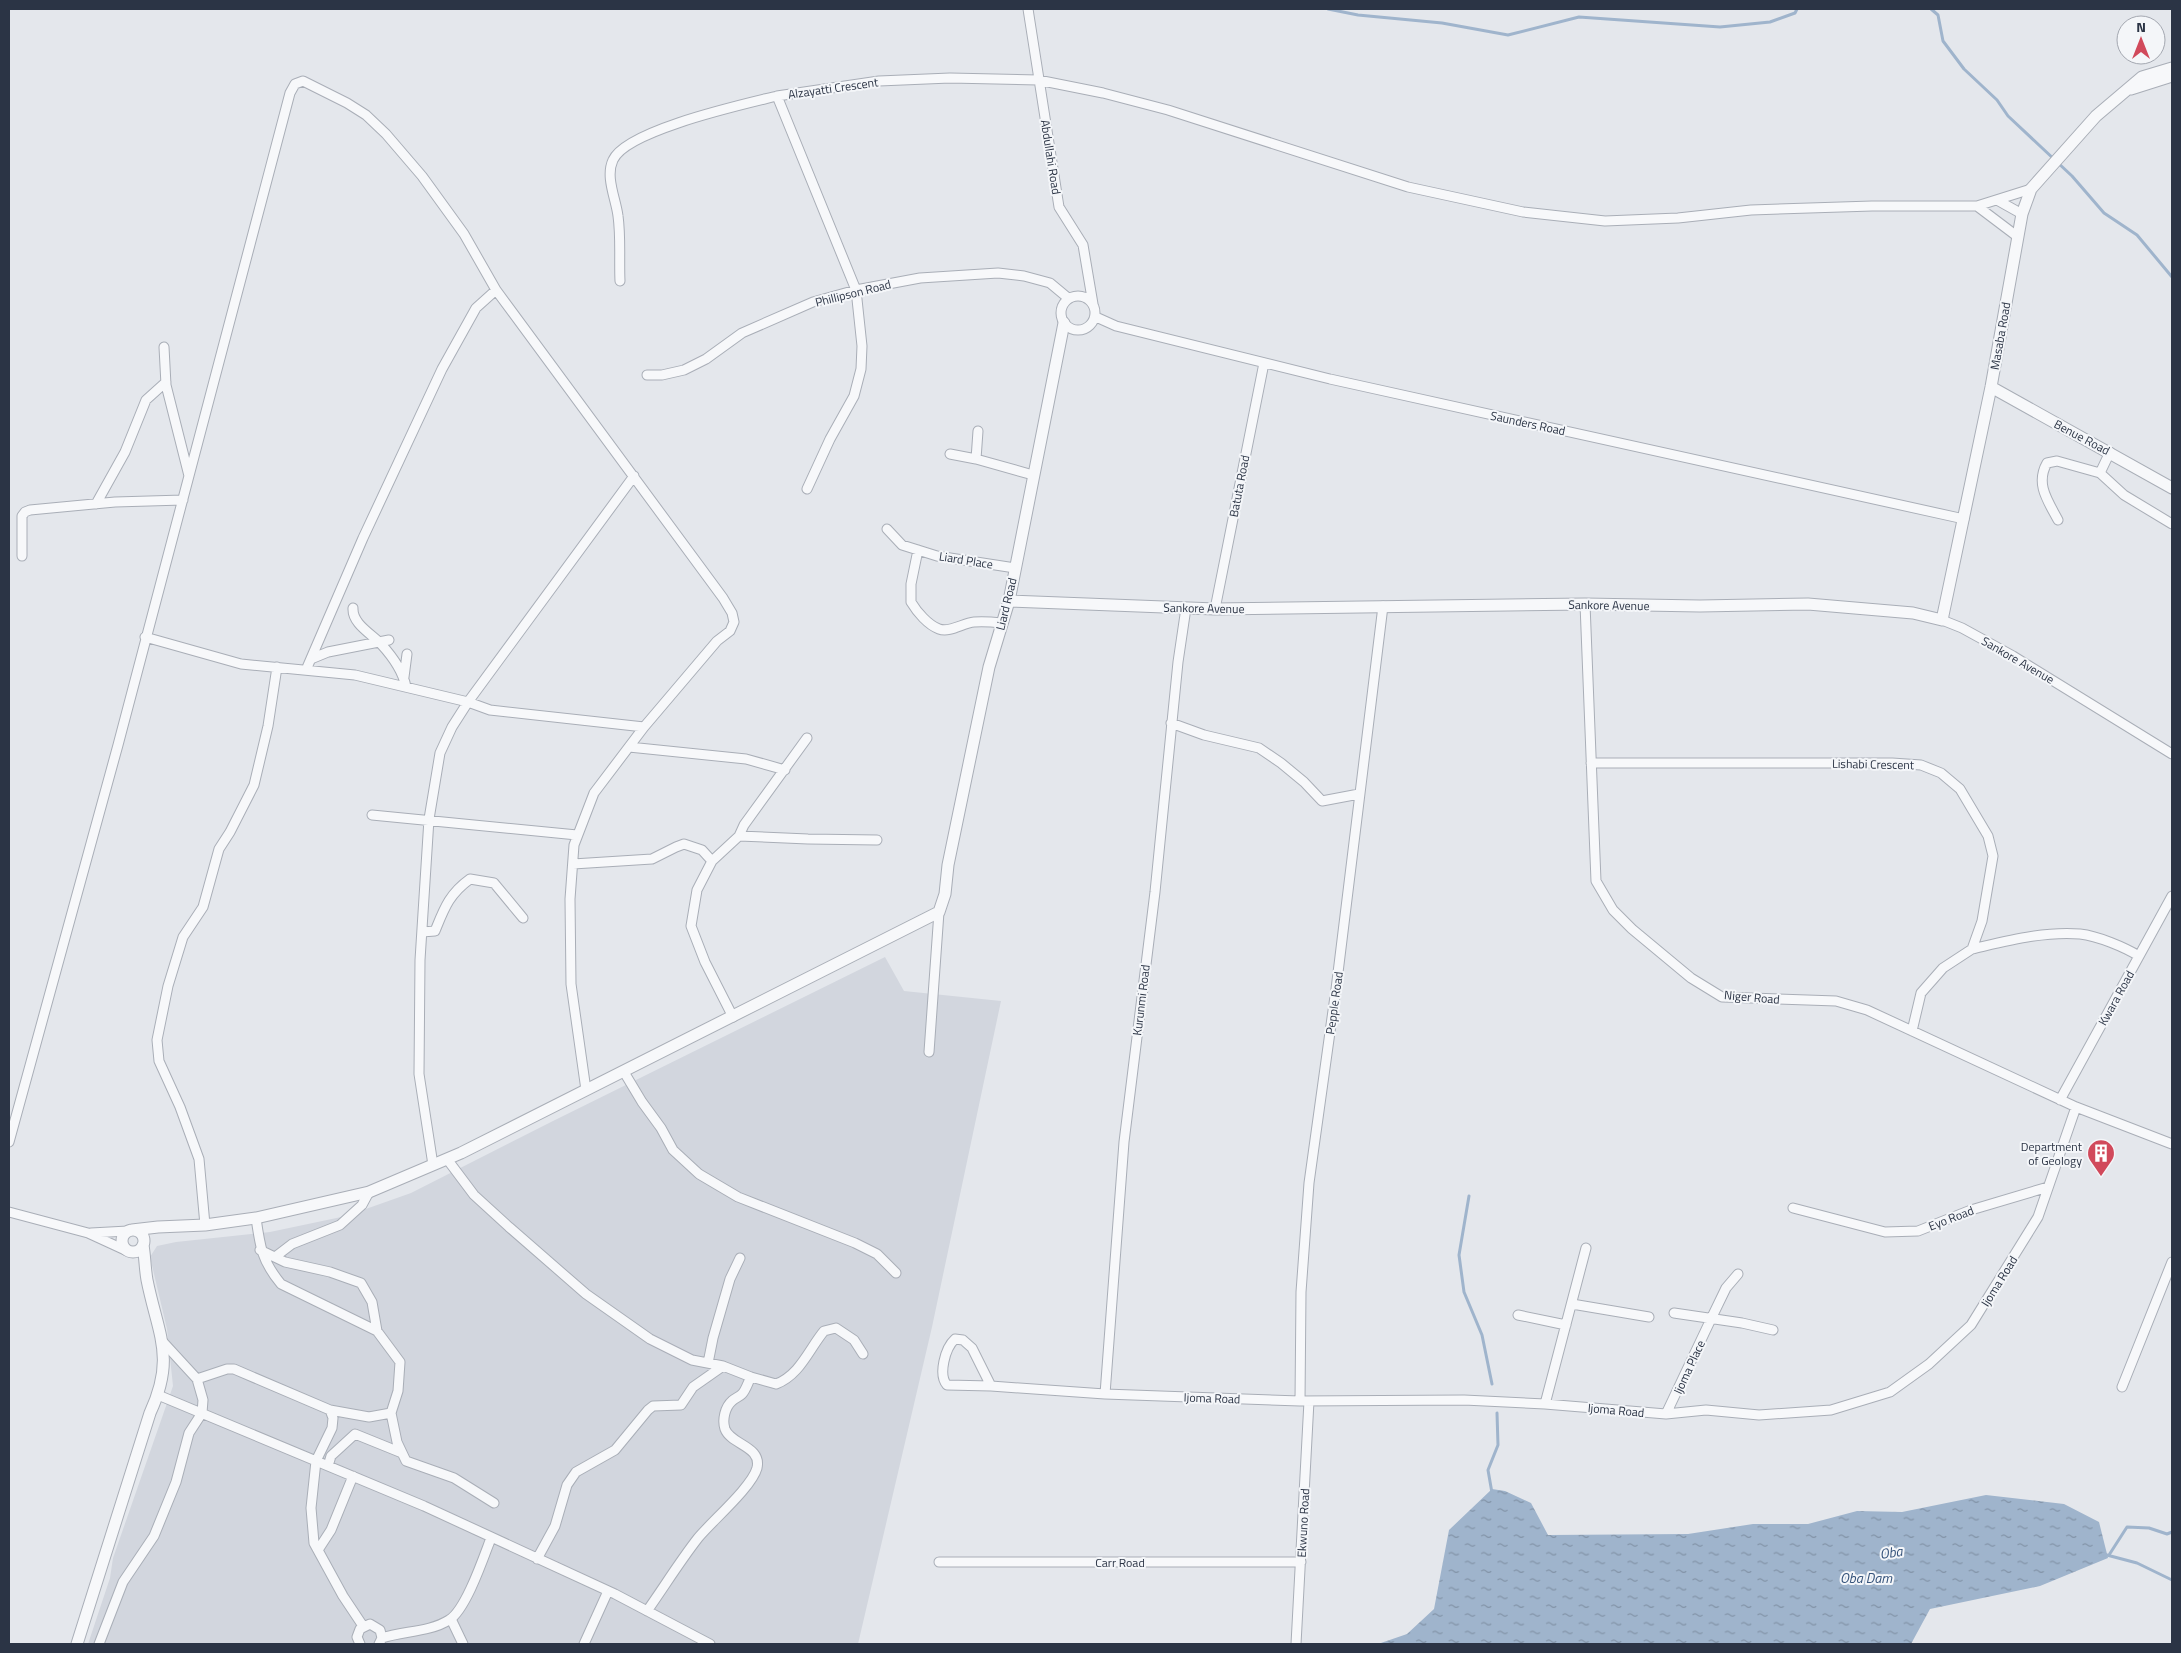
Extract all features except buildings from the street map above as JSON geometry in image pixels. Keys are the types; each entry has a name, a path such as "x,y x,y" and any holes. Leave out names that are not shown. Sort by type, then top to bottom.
{"street":[{"name":"Abdullahi Road","path":"1028,9 1059,207 1083,245 1093,304"},
{"name":"Masaba Road","path":"1942,620 1991,387 2022,214 2031,189 2096,116 2142,77 2172,68"},
{"path":"2127,90 2172,76"},
{"name":"Alzayatti Crescent","path":"856,290 777,96 879,80 950,78 1038,80 1103,93 1168,110 1408,187 1523,212 1605,222 1678,218 1751,210 1872,206 1977,206 2031,189"},
{"path":"9,1142 116,754 290,93 295,84 303,81 347,103 366,115 386,134 422,176 464,234 496,290 634,476 732,613 734,622 730,631 717,642 644,728 594,793 577,835 574,845 570,899 571,984 586,1090"},
{"path":"620,281 618,216 610,184 613,160 626,144 654,131 777,96"},
{"path":"1997,200 2022,214"},
{"path":"1977,206 2018,237"},
{"name":"Phillipson Road","path":"647,375 662,375 684,370 706,359 742,333 813,302 856,290 920,278 998,273 1024,276 1050,283 1068,298"},
{"path":"1079,296 1090,281"},
{"path":"306,670 363,538 442,370 476,308 496,290"},
{"path":"807,489 830,439 854,396 861,370 862,346 856,290"},
{"path":"1079,296 1084,297 1093,304 1096,317 1090,327 1079,331 1068,327 1064,323 1060,312 1068,298 1079,296"},
{"name":"Saunders Road","path":"1096,317 1116,326 1264,363 1964,518"},
{"name":"Liard Road","path":"939,912 989,667 1009,602 1064,323"},
{"path":"164,347 166,382 189,476"},
{"name":"Batuta Road","path":"1215,609 1264,363"},
{"path":"96,504 125,452 146,400 166,382"},
{"name":"Benue Road","path":"1991,387 2172,488"},
{"path":"976,459 978,431"},
{"path":"2100,473 2110,452"},
{"path":"950,454 976,459 1033,475"},
{"path":"2058,520 2042,487 2041,472 2047,463 2057,461 2100,473 2124,495 2172,524"},
{"path":"433,1165 419,1074 422,932 429,819 440,753 452,727 468,702 634,476"},
{"path":"22,556 22,516 30,510 96,504 182,500"},
{"name":"Liard Place","path":"887,529 902,545 937,556 1015,568"},
{"path":"918,550 911,584 910,602 924,619 940,630 974,622 1002,623"},
{"name":"Sankore Avenue","path":"1009,602 1215,609 1585,604 1700,606 1808,604 1913,613 1942,620 1962,628 2013,656 2172,754"},
{"name":"Niger Road","path":"1585,604 1596,881 1613,910 1632,929 1684,972 1722,997 1836,1001 1867,1010 2060,1100 2172,1144"},
{"name":"Pepple Road","path":"1305,1401 1301,1292 1309,1183 1336,989 1383,606"},
{"path":"353,608 353,612 360,624 384,641 404,678 406,688"},
{"name":"Kurunmi Road","path":"1105,1394 1124,1142 1155,892 1171,723 1186,608"},
{"path":"146,637 241,664 355,675 468,702 490,710 644,728"},
{"path":"311,659 328,652 384,641"},
{"path":"404,678 407,654"},
{"path":"205,1225 199,1159 180,1107 159,1061 156,1040 168,986 183,937 203,908 219,849 230,832 254,784 266,734 277,667"},
{"path":"1171,723 1204,735 1259,748 1281,762 1322,800 1359,794"},
{"path":"734,1016 705,962 691,926 697,890 712,861 739,836 744,825 807,738"},
{"path":"629,747 746,759 785,770"},
{"name":"Lishabi Crescent","path":"1591,763 1892,763 1921,765 1941,773 1960,790 1979,819 1988,836 1993,856 1982,921 1972,949"},
{"path":"372,815 429,819 577,835"},
{"path":"739,836 877,840"},
{"path":"573,864 652,859 684,844 702,850 712,861"},
{"path":"422,932 435,932 445,907 456,889 470,879 494,883 523,918"},
{"name":"Kwara Road","path":"2060,1100 2172,896"},
{"path":"88,1233 205,1225 256,1218 369,1192 447,1159 624,1072 939,912"},
{"path":"929,1052 939,912"},
{"path":"1912,1031 1921,994 1943,968 1972,949 2045,935 2082,934 2126,948 2139,956"},
{"path":"624,1072 642,1102 661,1128 673,1150 699,1174 738,1198 855,1243 877,1254 896,1273"},
{"name":"Ijoma Road","path":"991,1386 972,1348 963,1340 954,1340 949,1345 942,1375 943,1381 947,1386 991,1386 1105,1394 1305,1401 1464,1400 1545,1404 1666,1414 1706,1410 1759,1415 1831,1410 1890,1392 1929,1364 1971,1325 2038,1217 2076,1107"},
{"path":"447,1159 474,1195 586,1294 650,1339 692,1360 723,1366 776,1384 789,1377 812,1350 824,1331 829,1329 836,1328 845,1333 854,1340 863,1354"},
{"name":"Eyo Road","path":"1793,1208 1885,1232 1918,1231 1971,1210 2048,1187"},
{"path":"275,1257 292,1244 340,1225 362,1205 369,1192"},
{"path":"9,1212 88,1233 128,1251 140,1250 143,1244 156,1233 172,1227"},
{"path":"256,1218 260,1250 270,1271 281,1284 376,1331 400,1362 398,1391 391,1414 396,1442 406,1461 454,1478 494,1503"},
{"path":"77,1644 150,1413 158,1395 165,1362 163,1342 147,1280 142,1236 138,1232 130,1231"},
{"path":"130,1231 121,1240 147,1280"},
{"path":"1545,1404 1586,1248"},
{"path":"260,1250 292,1264 330,1272 361,1283 372,1302 376,1331"},
{"path":"708,1363 730,1279 740,1258"},
{"path":"2122,1387 2172,1262"},
{"name":"Ijoma Place","path":"1666,1414 1711,1318 1729,1283 1738,1274"},
{"path":"1572,1304 1649,1317"},
{"path":"1674,1313 1742,1323 1773,1330"},
{"path":"1518,1315 1566,1325"},
{"path":"99,1644 124,1582 154,1536 176,1482 188,1433 202,1413 203,1400 197,1380 163,1342"},
{"path":"537,1559 555,1526 567,1485 576,1472 615,1450 653,1406 681,1405 693,1387 723,1366"},
{"path":"197,1380 227,1369 234,1369 330,1410 369,1417 391,1414"},
{"path":"647,1611 698,1538 731,1504 756,1472 757,1463 752,1451 745,1444 732,1438 726,1430 724,1419 726,1410 732,1401 742,1394 751,1377"},
{"path":"158,1395 424,1506 608,1591 710,1644"},
{"name":"Ekwuno Road","path":"1296,1644 1301,1562 1305,1401"},
{"path":"330,1410 333,1418 332,1428 316,1461 312,1508 314,1543 363,1626"},
{"path":"328,1466 332,1456 354,1434 402,1453"},
{"path":"318,1550 331,1530 353,1476"},
{"path":"360,1644 357,1637 363,1626 370,1624 378,1627 381,1641 451,1619 461,1606 476,1576 491,1538"},
{"name":"Carr Road","path":"939,1562 1301,1562"},
{"path":"584,1644 608,1591"},
{"path":"451,1619 463,1644"}],"shaded area":[{"path":"885,957 904,991 1001,1001 932,1327 858,1644 88,1644 110,1578 113,1558 173,1386 167,1329 150,1257 157,1246 176,1242 270,1232 346,1216 411,1193"}],"water":[{"name":"Oba Dam","path":"1492,1489 1505,1491 1531,1503 1548,1535 1688,1534 1753,1524 1808,1524 1857,1511 1902,1512 1986,1495 2064,1504 2099,1522 2108,1558 2040,1586 1930,1609 1911,1644 1378,1644 1407,1634 1434,1609 1449,1530"}],"waterway":[{"path":"1328,9 1358,15 1442,23 1508,35 1579,17 1720,27 1770,22 1795,13 1797,9"},
{"path":"1931,9 1938,15 1943,41 1964,69 1997,100 2008,116 2072,176 2104,213 2137,235 2172,277"},
{"path":"1469,1196 1459,1255 1464,1292 1482,1335 1492,1384"},
{"path":"1492,1493 1488,1470 1498,1445 1497,1413"},
{"path":"2109,1555 2127,1527 2149,1528 2167,1534 2172,1532"},
{"name":"Oba","path":"2103,1554 2137,1563 2172,1580"}],"place":[{"name":"Department of Geology","path":"2101,1177"}]}
